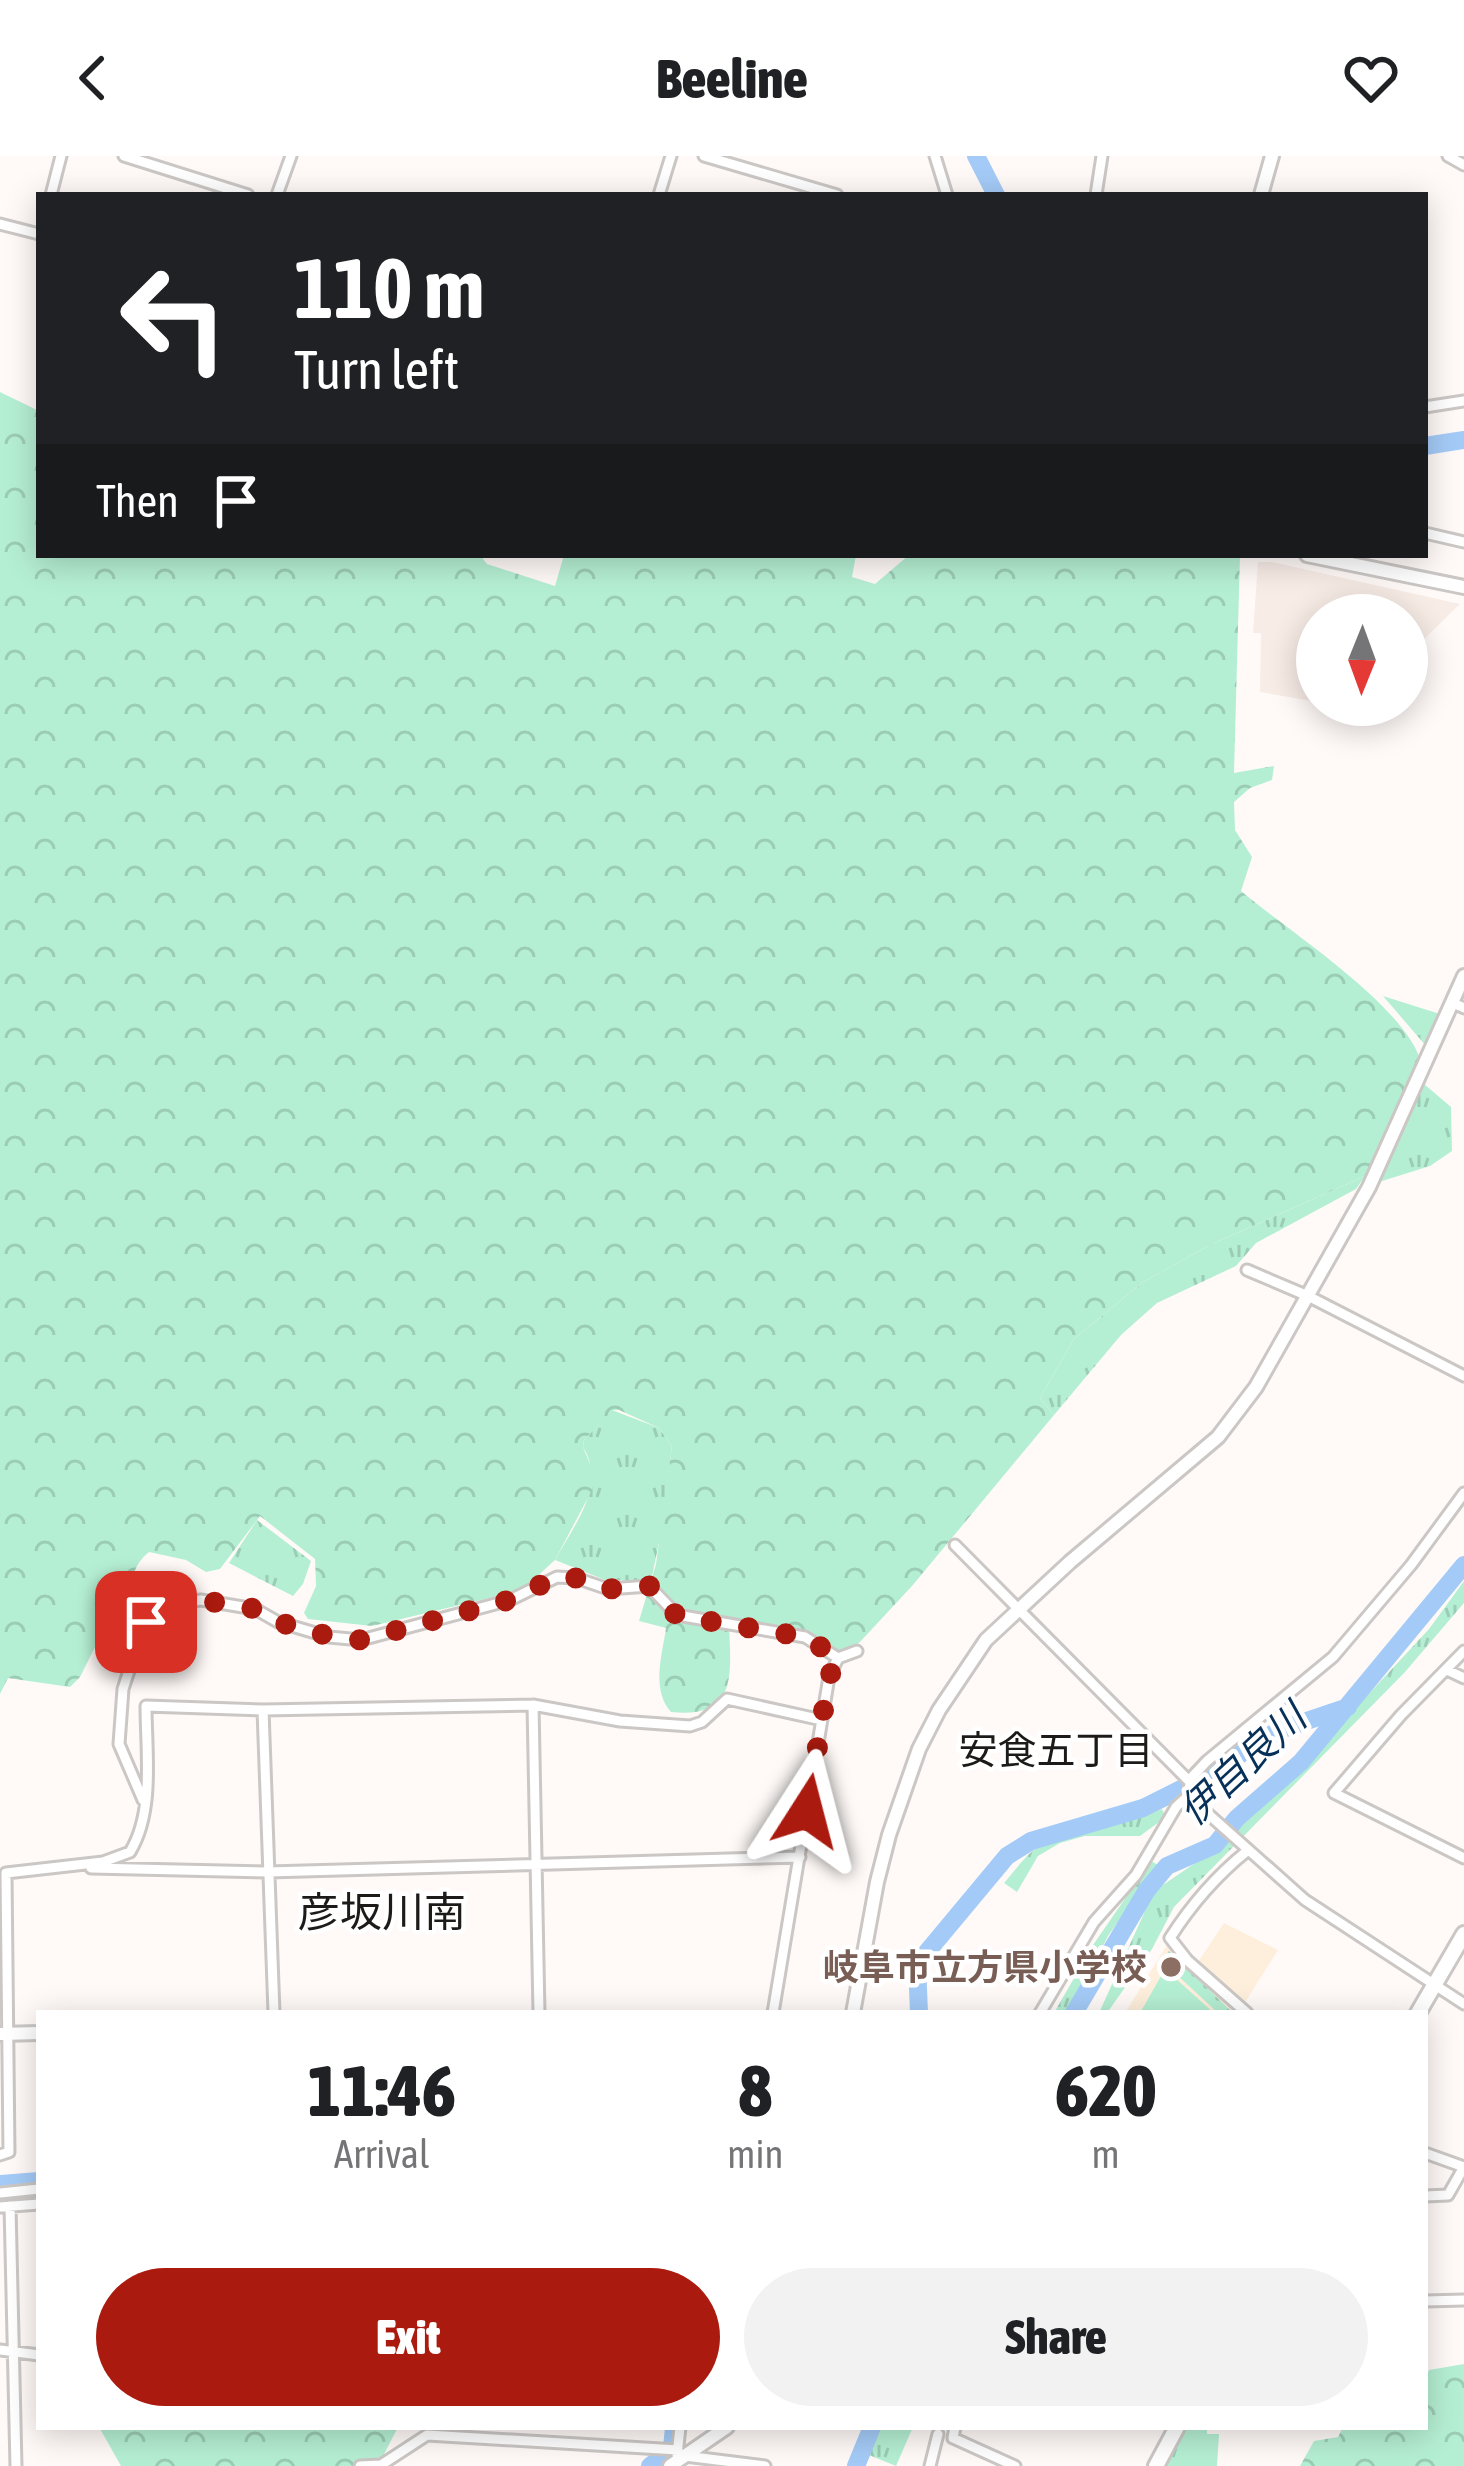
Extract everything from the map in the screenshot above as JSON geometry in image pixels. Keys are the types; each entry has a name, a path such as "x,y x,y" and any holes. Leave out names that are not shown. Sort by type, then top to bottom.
{"main road":[{"path":"1420,2010 1464,1934"},
{"path":"1156,2466 1176,2430"}],"street":[{"path":"52,192 61,156"},
{"path":"124,156 238,192"},
{"path":"278,192 291,156"},
{"path":"659,192 671,156"},
{"path":"704,156 827,192"},
{"path":"935,156 946,192"},
{"path":"1096,192 1102,156"},
{"path":"1262,192 1272,156"},
{"path":"1448,156 1464,165"},
{"path":"0,224 36,233"},
{"path":"1428,407 1464,401"},
{"path":"1428,534 1464,542"},
{"path":"1323,558 1464,587"},
{"path":"855,2010 877,1882 919,1748 986,1640 1219,1437 1272,1362 1369,1186 1456,1006 1464,976"},
{"path":"1247,1270 1464,1376"},
{"path":"1189,1781 1333,1657 1411,1565 1464,1492"},
{"path":"955,1545 1189,1781 1191,1800 1245,1849 1305,1900 1464,2004"},
{"path":"146,1805 119,1744 122,1689 146,1622 165,1605 201,1600 256,1609 278,1622 361,1640 509,1600 557,1577 576,1578 608,1589 650,1586 677,1616 805,1637 838,1658"},
{"path":"774,2010 829,1677 838,1658 857,1651"},
{"path":"1464,1651 1401,1714 1334,1793 1464,1858"},
{"path":"1447,1670 1464,1678"},
{"path":"0,2155 9,2152 3,2034 6,1873 103,1862 130,1852 146,1805 146,1706 263,1710 533,1706 620,1721 690,1726 702,1723 727,1700 822,1720"},
{"path":"533,1706 539,2010"},
{"path":"263,1710 274,2010"},
{"path":"1042,2010 1094,1922 1136,1874 1176,1807 1191,1800"},
{"path":"1243,2010 1188,1961 1170,1938 1186,1913 1245,1849"},
{"path":"41,1867 268,1872 800,1857"},
{"path":"3,2034 36,2033"},
{"path":"1428,2154 1464,2167 1448,2194 1428,2196"},
{"path":"0,2193 36,2189"},
{"path":"16,2466 5,2207 36,2204"},
{"path":"1428,2301 1464,2300"},
{"path":"0,2350 36,2354"},
{"path":"677,2460 680,2430"},
{"path":"677,2460 722,2430"},
{"path":"954,2430 953,2438 1015,2466"},
{"path":"359,2466 381,2465 428,2431 661,2450 677,2460 765,2466"},
{"path":"930,2466 938,2434"}],"shaded area":[{"path":"1258,562 1415,594 1296,594 1296,698 1260,692 1261,633 1253,633"},
{"path":"1428,597 1460,604 1428,635"},
{"name":"岐阜市立方県小学校","path":"1224,1923 1278,1950 1244,2004 1198,1962"},
{"name":"岐阜市立方県小学校","path":"1167,1945 1234,2010 1127,2010"}],"green space":[{"path":"0,392 36,410 36,558 482,558 487,564 555,586 563,558 855,558 852,577 875,584 905,558 1240,558 1234,773 1274,766 1272,780 1250,788 1234,802 1235,830 1252,857 1241,891 1372,996 1413,1043 1422,1066 1365,1176 1210,1245 1143,1282 1074,1339 1040,1398 1054,1415 859,1643 838,1652 780,1633 729,1624 729,1676 719,1700 693,1712 671,1712 660,1683 666,1628 639,1621 656,1564 672,1446 659,1428 613,1410 584,1440 595,1476 592,1490 555,1560 522,1590 372,1626 308,1619 304,1613 316,1586 315,1559 260,1516 220,1569 206,1572 186,1560 149,1552 134,1574 132,1618 121,1629 100,1637 70,1687 8,1678 0,1694"},
{"path":"1383,996 1440,1014 1426,1046"},
{"path":"1424,1084 1451,1107 1452,1151 1430,1166 1379,1182"},
{"path":"1365,1176 1356,1189 1256,1243 1236,1266 1157,1303 1121,1335 1054,1415 1040,1398 1074,1339 1143,1282 1210,1245"},
{"path":"612,1410 659,1428 672,1446 651,1581 605,1580 555,1560 590,1491 584,1440"},
{"path":"257,1520 311,1561 293,1596 229,1563"},
{"path":"1464,1581 1464,1603 1405,1672 1174,1907 1152,1949 1109,2010 1100,2010 1154,1891 1210,1853 1325,1741 1429,1629"},
{"path":"1162,1809 1166,1817 1140,1836 1085,1836 1060,1843 1038,1856 1017,1892 1004,1883 1042,1844"},
{"path":"1151,1861 1158,1865 1108,1936 1071,2010 1056,2010 1093,1945"},
{"path":"1169,1951 1230,2010 1215,2010 1161,1960"},
{"path":"1165,1969 1211,2010 1142,2010"},
{"path":"1464,2364 1464,2466 1300,2466 1314,2441 1338,2437 1342,2430 1428,2430 1429,2370"},
{"path":"101,2430 396,2430 378,2466 121,2466"},
{"path":"881,2430 912,2430 896,2466 869,2455"},
{"path":"1182,2430 1219,2434 1217,2466 1164,2466"}],"waterway":[{"name":"伊自良川","path":"976,156 994,192"},
{"name":"伊自良川","path":"1428,446 1464,440"},
{"name":"伊自良川","path":"1076,2010 1147,1890 1167,1866 1215,1845 1237,1818 1301,1762 1464,1565"},
{"path":"919,2010 917,1964 1007,1856 1031,1841 1143,1808 1203,1778 1277,1731 1348,1707"},
{"path":"0,2184 36,2181"},
{"path":"672,2448 674,2430"},
{"name":"伊自良川","path":"856,2466 871,2430"},
{"path":"650,2466 659,2459"}],"place":[{"name":"岐阜市立方県小学校","path":"1171,1967"}],"district":[{"name":"安食五丁目","path":"1056,1750"},
{"name":"彦坂川南","path":"382,1912"}],"route":[{"path":"146,1622 165,1605 201,1600 256,1609 278,1622 361,1640 509,1600 557,1577 608,1589 650,1586 677,1616 805,1637 838,1658 829,1677 807,1811"}]}
